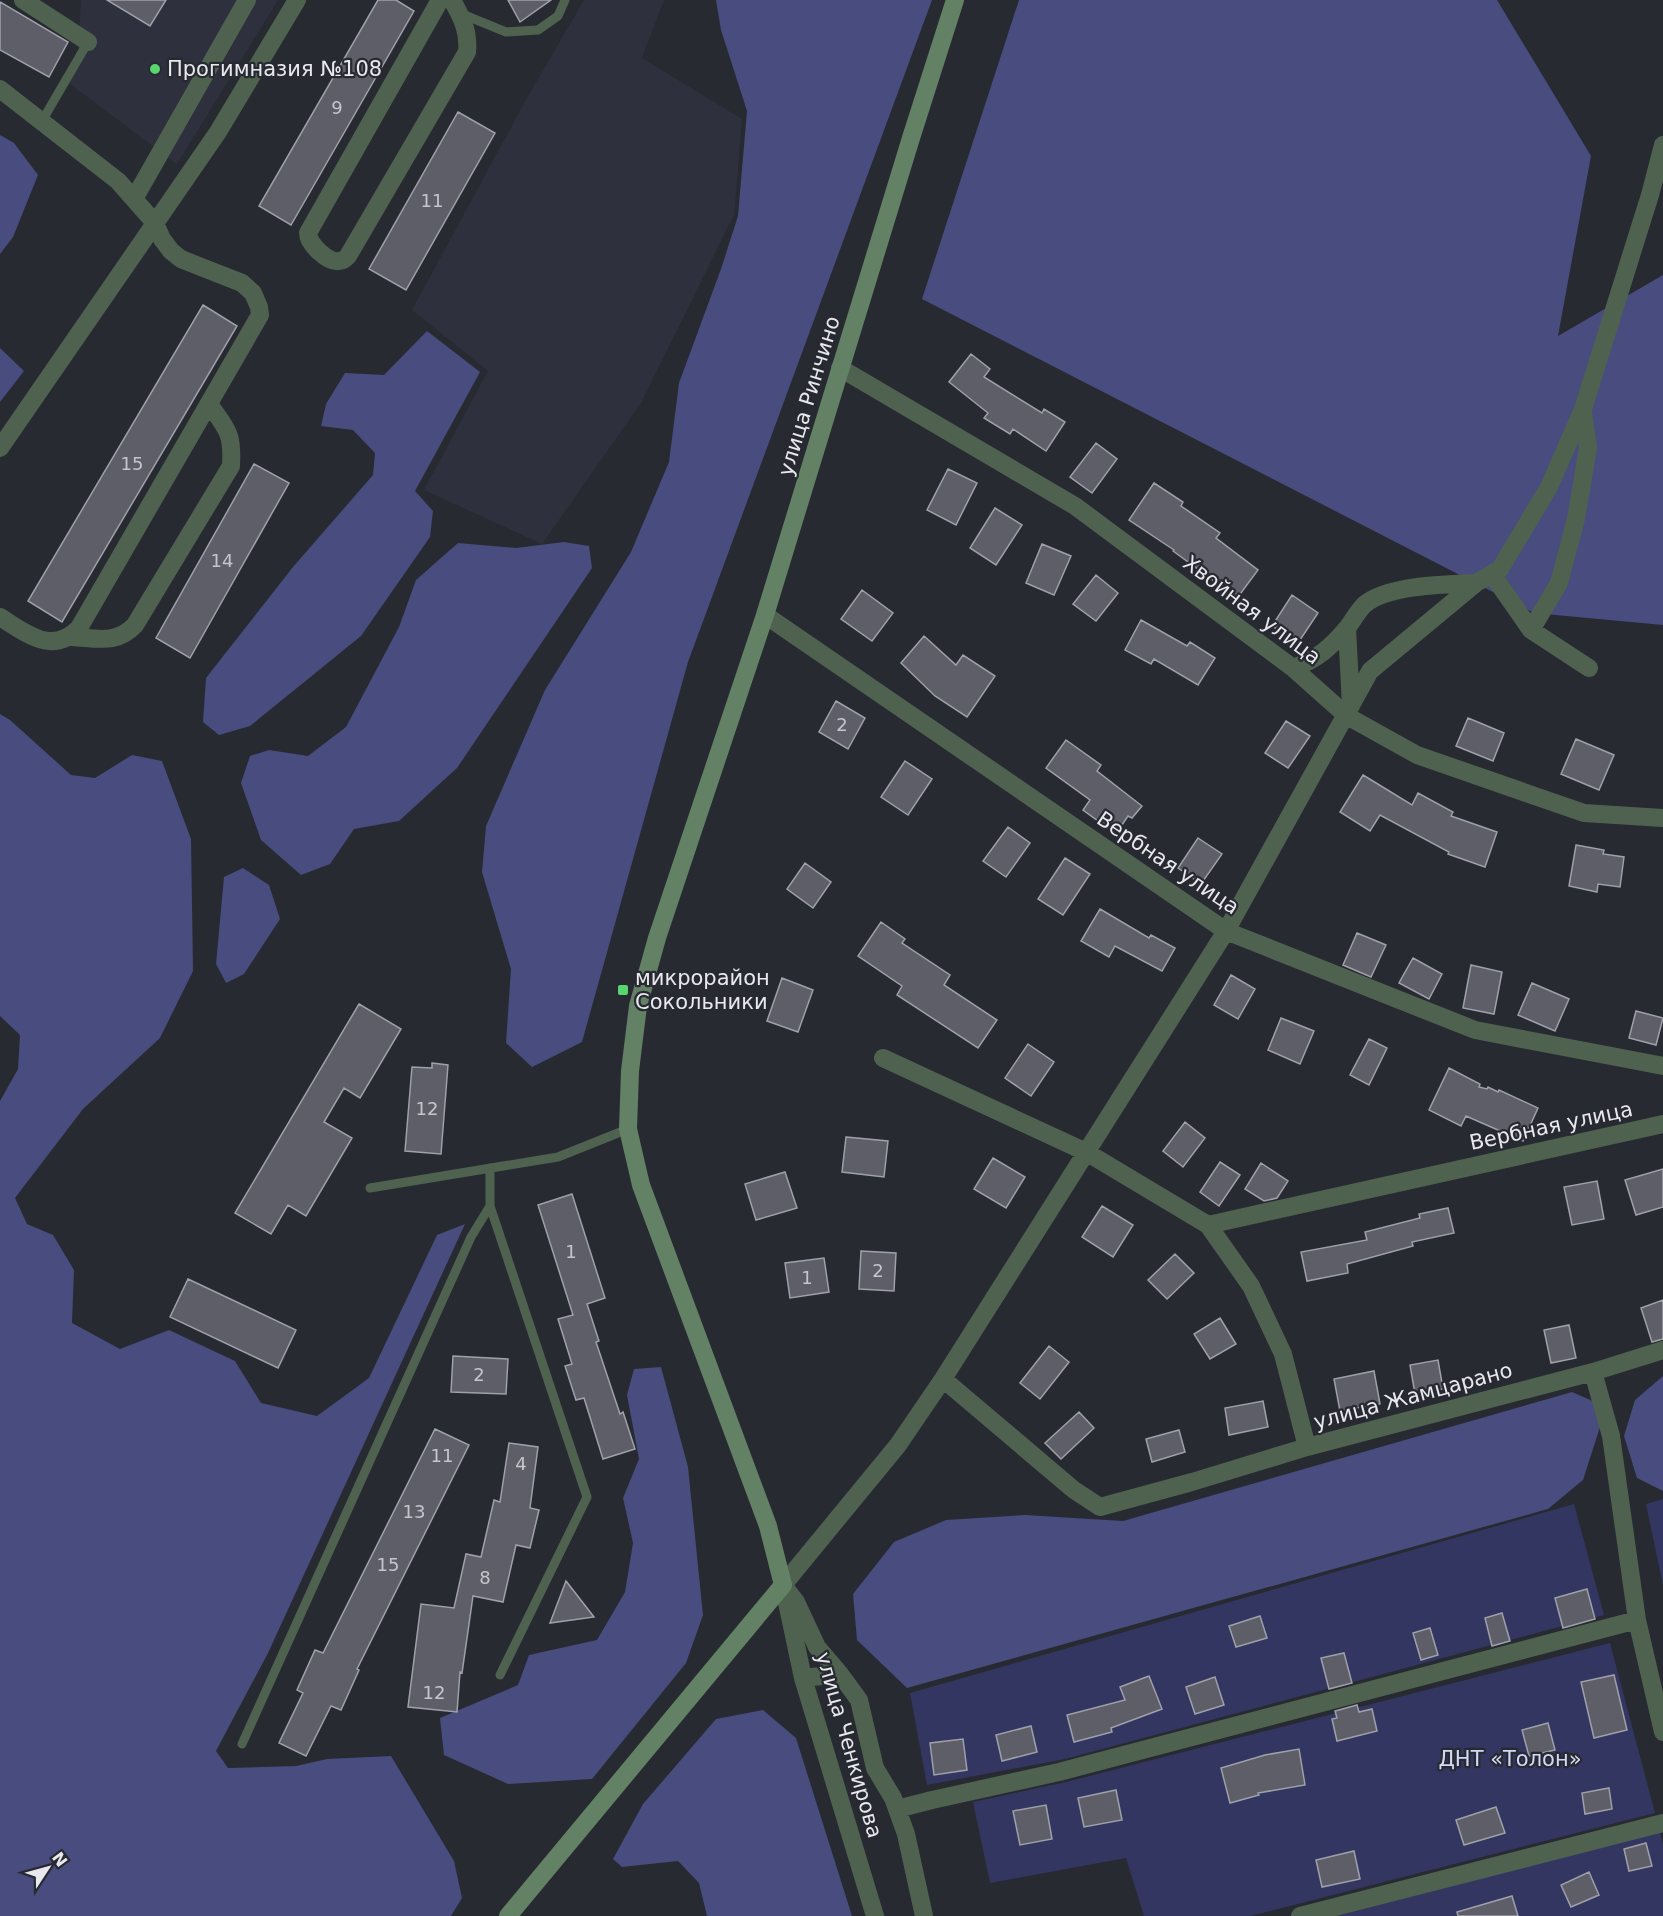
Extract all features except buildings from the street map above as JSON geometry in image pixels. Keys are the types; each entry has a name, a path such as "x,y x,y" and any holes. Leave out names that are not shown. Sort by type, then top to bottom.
{"street":[{"path":"22,0 88,42"},
{"path":"134,199 247,0"},
{"path":"0,448 218,132 297,0"},
{"path":"440,0 308,233 308,240 312,247 335,262 342,261 348,256 467,52 468,37 456,6"},
{"name":"улица Ринчино","path":"783,1585 768,1526 641,1185 628,1129 630,1071 638,1006 657,938 765,615 955,0"},
{"path":"0,88 118,181 154,223 171,251 181,259 242,283 253,292 259,307 260,315 79,628 71,637"},
{"path":"508,1916 898,1445 943,1380 1226,931 1370,671 1476,583 1500,570 1549,487 1583,409 1656,191 1663,145"},
{"name":"Хвойная улица","path":"840,368 1075,506 1293,668 1330,699 1417,755 1584,813 1663,818"},
{"path":"0,617 38,641 55,642 71,637 116,639 126,634 135,625 231,466 232,445 226,428 209,404"},
{"path":"1531,630 1559,583 1576,519 1588,448 1583,409"},
{"path":"1492,574 1531,630 1589,668"},
{"path":"1293,668 1321,656 1347,628 1364,605 1385,593 1443,584 1476,583"},
{"name":"Вербная улица","path":"765,615 1226,931 1475,1030 1663,1066"},
{"path":"1347,628 1349,712"},
{"path":"1330,699 1348,659"},
{"path":"883,1058 1086,1152 1208,1225"},
{"name":"Вербная улица","path":"1208,1225 1663,1124"},
{"name":"улица Жамцарано","path":"1208,1225 1251,1286 1283,1354 1307,1447 1593,1372 1663,1350"},
{"path":"1593,1372 1611,1436 1637,1620 1663,1732"},
{"path":"943,1380 1074,1490 1100,1508 1307,1447"},
{"path":"783,1585 796,1602 817,1647 859,1700 875,1768 893,1798 906,1834 924,1916"},
{"name":"улица Ченкирова","path":"783,1585 803,1678 875,1916"},
{"path":"897,1809 1059,1772 1637,1620"},
{"path":"803,1678 840,1674"},
{"path":"1300,1916 1663,1823"}],"lane":[{"path":"456,6 506,32 538,30 558,16 565,0"},
{"path":"42,121 88,42"},
{"path":"370,1188 558,1157 628,1129"},
{"path":"490,1168 490,1206 587,1497 500,1675"},
{"path":"242,1744 471,1237 490,1206"}],"shaded area":[{"name":"Прогимназия №108","path":"81,0 278,0 177,164 70,84 78,53"},
{"path":"584,0 664,0 642,58 742,119 734,215 641,403 542,544 424,490 488,371 412,310 527,98"},
{"path":"716,0 932,0 688,662 582,1042 532,1067 506,1043 511,969 482,872 486,826 545,690 631,552 669,462 679,383 738,216 747,111 721,30"},
{"path":"1019,0 1497,0 1591,156 1558,336 1663,275 1663,625 1534,613 922,299"},
{"path":"0,135 14,143 38,175 13,237 0,254"},
{"path":"427,331 480,372 415,491 433,511 430,537 361,636 250,726 219,735 203,722 206,678 293,567 373,475 375,453 353,430 321,426 326,404 345,373 384,375"},
{"path":"0,348 24,371 0,402"},
{"path":"564,542 589,546 592,568 457,768 399,821 354,829 330,864 301,875 261,840 241,783 250,756 269,750 308,756 346,727 399,627 416,580 458,543 516,548"},
{"path":"0,714 10,720 71,775 95,778 132,755 162,761 191,839 193,971 160,1038 83,1109 15,1198 27,1224 53,1235 74,1270 72,1323 120,1349 169,1330 235,1361 261,1403 317,1416 369,1378 437,1235 465,1224 268,1653 216,1751 228,1768 296,1766 327,1759 391,1756 454,1861 462,1898 451,1916 0,1916 0,1101 18,1069 20,1035 0,1016"},
{"path":"243,868 269,885 280,919 244,974 226,983 216,964 224,877"},
{"path":"661,1367 688,1467 703,1615 686,1663 592,1779 508,1784 444,1755 440,1718 518,1685 529,1655 597,1640 625,1592 633,1543 623,1498 639,1459 627,1395 634,1369"},
{"path":"1663,1376 1663,1491 1637,1478 1624,1436 1635,1400"},
{"path":"1572,1392 1595,1402 1601,1424 1583,1480 1548,1509 907,1688 857,1640 853,1594 894,1542 946,1520 1025,1515 1123,1521"},
{"path":"763,1710 796,1738 852,1916 707,1916 699,1883 678,1861 622,1867 613,1859 643,1804 716,1719"}],"green space":[{"path":"1663,1499 1663,1585 1646,1504"},
{"path":"1574,1504 1604,1615 1065,1759 927,1785 910,1693"},
{"name":"ДНТ «Толон»","path":"1610,1643 1655,1813 1250,1916 1144,1916 1126,1858 990,1883 973,1802 1066,1782"},
{"path":"1660,1832 1663,1845 1663,1916 1335,1916"}],"place":[{"name":"Прогимназия №108","path":"155,69"},
{"name":"микрорайон Сокольники","path":"623,990"}]}
